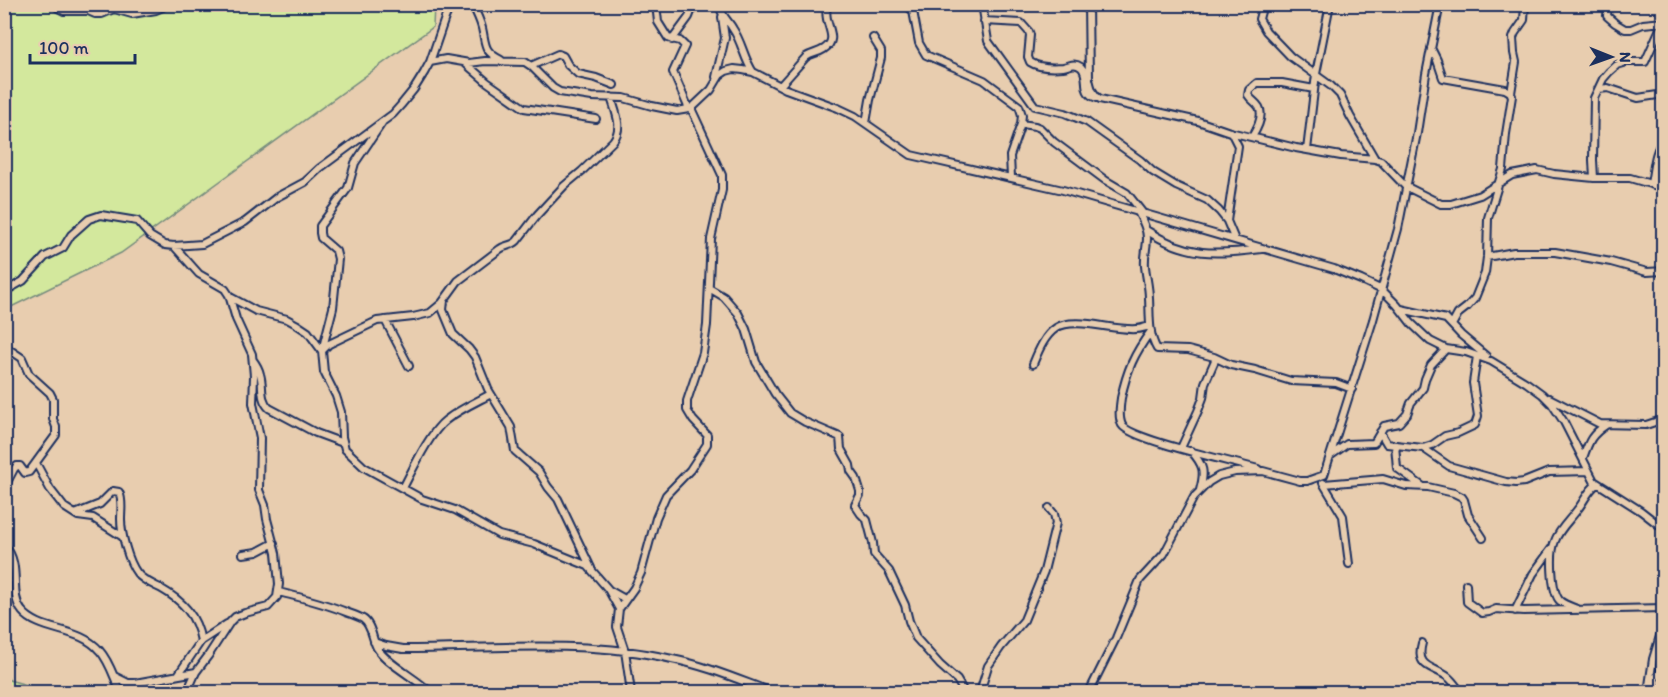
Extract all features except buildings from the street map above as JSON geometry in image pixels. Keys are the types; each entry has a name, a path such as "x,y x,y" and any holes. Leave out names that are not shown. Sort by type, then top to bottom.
{"street":[{"path":"56,4 64,11 91,11 95,14 102,14 114,9 132,14 156,10 165,4"},
{"path":"4,292 23,281 45,257 63,248 71,235 89,219 98,215 137,221 159,243 174,246 202,244 245,222 277,197 305,182 320,168 393,114 414,88 430,62 451,4"},
{"path":"472,4 482,26 486,49 491,55 504,61"},
{"path":"631,693 626,651 617,625 619,609 634,588 641,573 656,518 666,495 690,470 707,444 707,435 687,410 687,401 703,352 711,239 722,190 722,175 673,72 685,46 680,41 668,38 658,22 656,4"},
{"path":"672,40 689,17 694,4"},
{"path":"716,82 725,38 719,4"},
{"path":"781,85 806,57 825,48 831,40 826,15 827,4"},
{"path":"905,4 913,11 919,43 926,55 984,80 1019,106 1022,112 1021,124 1010,156 1011,177"},
{"path":"982,4 988,41 1035,106 1065,113 1092,126 1168,182 1207,200 1227,221 1235,240"},
{"path":"1088,4 1089,79 1094,94 1103,99"},
{"path":"1263,4 1259,20 1266,31 1291,57 1316,74 1340,95 1375,159"},
{"path":"1322,481 1382,290 1398,229 1440,4"},
{"path":"1452,325 1458,314 1475,298 1485,273 1488,218 1503,169 1512,101 1511,93 1516,62 1513,38 1524,20 1525,4"},
{"path":"1594,178 1594,98 1609,72 1617,65 1627,62 1645,62 1663,22 1625,29 1607,16 1608,4"},
{"path":"1306,150 1328,5"},
{"path":"722,16 735,30 748,65 753,72"},
{"path":"984,21 1021,23 1030,35 1028,57 1030,62 1041,67 1078,65 1083,71 1089,95 1095,98 1198,121 1252,138 1306,150 1375,159 1381,161 1405,186 1441,204 1480,195 1512,175 1537,170 1594,178 1630,178 1664,188"},
{"path":"866,123 881,58 881,51 873,38"},
{"path":"1431,47 1445,80 1467,81 1490,88 1505,89 1511,93"},
{"path":"531,66 560,54 580,75 614,85"},
{"path":"430,62 446,59 465,62 525,62 556,91 592,97 624,98 677,111 690,109 711,90 720,75 726,71 734,69 753,72 786,88 838,108 866,123 904,152 1063,190 1334,269 1382,290 1430,341 1446,350 1491,361"},
{"path":"465,62 487,82 524,108 596,119"},
{"path":"1252,138 1261,116 1259,107 1248,95 1254,84 1282,82 1314,89"},
{"path":"1599,89 1614,89 1638,98 1664,94"},
{"path":"322,351 371,323 430,313 444,300 458,281 504,246 514,244 564,186 614,141 619,127 610,97"},
{"path":"382,123 355,163 348,188 320,226 321,238 336,251 338,259 333,308 322,351 324,372 341,412 343,443 346,451 364,467 427,501 459,512 499,535 534,544 591,568"},
{"path":"1021,124 1040,128 1054,142 1105,180 1127,193 1140,212 1147,238 1145,268 1149,293 1150,328 1158,349 1188,350 1231,365 1291,381 1336,383 1352,389"},
{"path":"1227,221 1238,146 1230,132"},
{"path":"1651,183 1660,143 1664,140"},
{"path":"1146,230 1158,238 1202,253 1230,253 1265,248"},
{"path":"174,246 199,274 225,289 230,297 236,319 260,374 264,404 316,433 343,443"},
{"path":"1487,257 1514,252 1554,252 1611,262 1647,272 1664,271"},
{"path":"709,288 724,297 738,313 746,329 756,362 775,394 790,413 840,437 841,449 860,491 855,506 868,521 875,555 890,572 916,638 957,680 964,693"},
{"path":"230,297 256,311 287,319 296,324 308,332 322,351"},
{"path":"444,300 443,310 453,334 470,349 479,365 488,389 511,427 515,450 539,472 558,499 591,568 619,609"},
{"path":"1400,309 1445,319 1491,361 1542,394 1594,422 1606,425 1646,426 1664,419"},
{"path":"384,320 409,366"},
{"path":"1033,364 1050,333 1063,325 1150,328"},
{"path":"1150,328 1127,372 1120,405 1120,418 1128,431 1299,481 1383,479 1406,486 1454,493 1462,497 1468,515 1483,538"},
{"path":"4,343 22,358 29,375 50,393 53,399 53,419 57,435 28,473 17,466 5,484"},
{"path":"1330,456 1347,444 1373,443 1384,426 1399,423 1424,388 1431,365 1446,350"},
{"path":"1380,432 1387,444 1423,448 1432,445 1438,439 1458,434 1475,425 1478,416 1473,383 1477,356"},
{"path":"1181,448 1198,411 1205,384 1216,358"},
{"path":"178,675 201,641 236,617 268,607 279,592 274,543 265,504 259,490 260,438 253,404 253,360"},
{"path":"403,488 441,424 459,411 491,394"},
{"path":"1542,394 1564,422 1597,484 1664,529"},
{"path":"1583,458 1589,440 1596,431 1606,425"},
{"path":"1395,445 1397,468 1423,487"},
{"path":"1423,448 1449,466 1506,482 1524,482 1549,472 1589,471"},
{"path":"1190,451 1202,465 1203,481 1200,491"},
{"path":"36,463 50,489 64,507 81,517 93,518 123,537"},
{"path":"1089,693 1116,638 1140,580 1168,549 1194,498 1209,482 1227,474 1263,471"},
{"path":"1322,481 1343,516 1349,564"},
{"path":"1515,610 1533,574 1553,547 1556,538 1597,484"},
{"path":"75,514 103,502 113,491 119,492 122,498 123,537 134,567 138,574 185,606 194,618 201,641"},
{"path":"980,693 988,666 1024,620 1044,571 1056,523 1054,514 1049,508"},
{"path":"243,554 256,552 274,543"},
{"path":"4,545 14,562 18,600 23,612 44,625 78,635 89,641 102,652 120,693"},
{"path":"1553,547 1553,579 1556,595 1563,604 1581,610"},
{"path":"1466,584 1467,602 1478,611 1486,613 1496,609 1664,608"},
{"path":"608,590 625,599"},
{"path":"279,592 318,602 363,619 381,653 421,683 430,693"},
{"path":"187,693 196,672 230,622"},
{"path":"1649,689 1653,659 1664,623"},
{"path":"374,642 403,650 577,646 626,651 686,662 772,693"},
{"path":"1422,643 1421,660 1449,678 1461,693"},
{"path":"1649,689 1654,679 1664,671"},
{"path":"113,676 135,683 196,672"},
{"path":"1654,679 1660,693"}],"green space":[{"path":"5,5 434,5 433,27 121,253 5,310"},
{"path":"4,671 9,680 46,692 5,692"}]}
